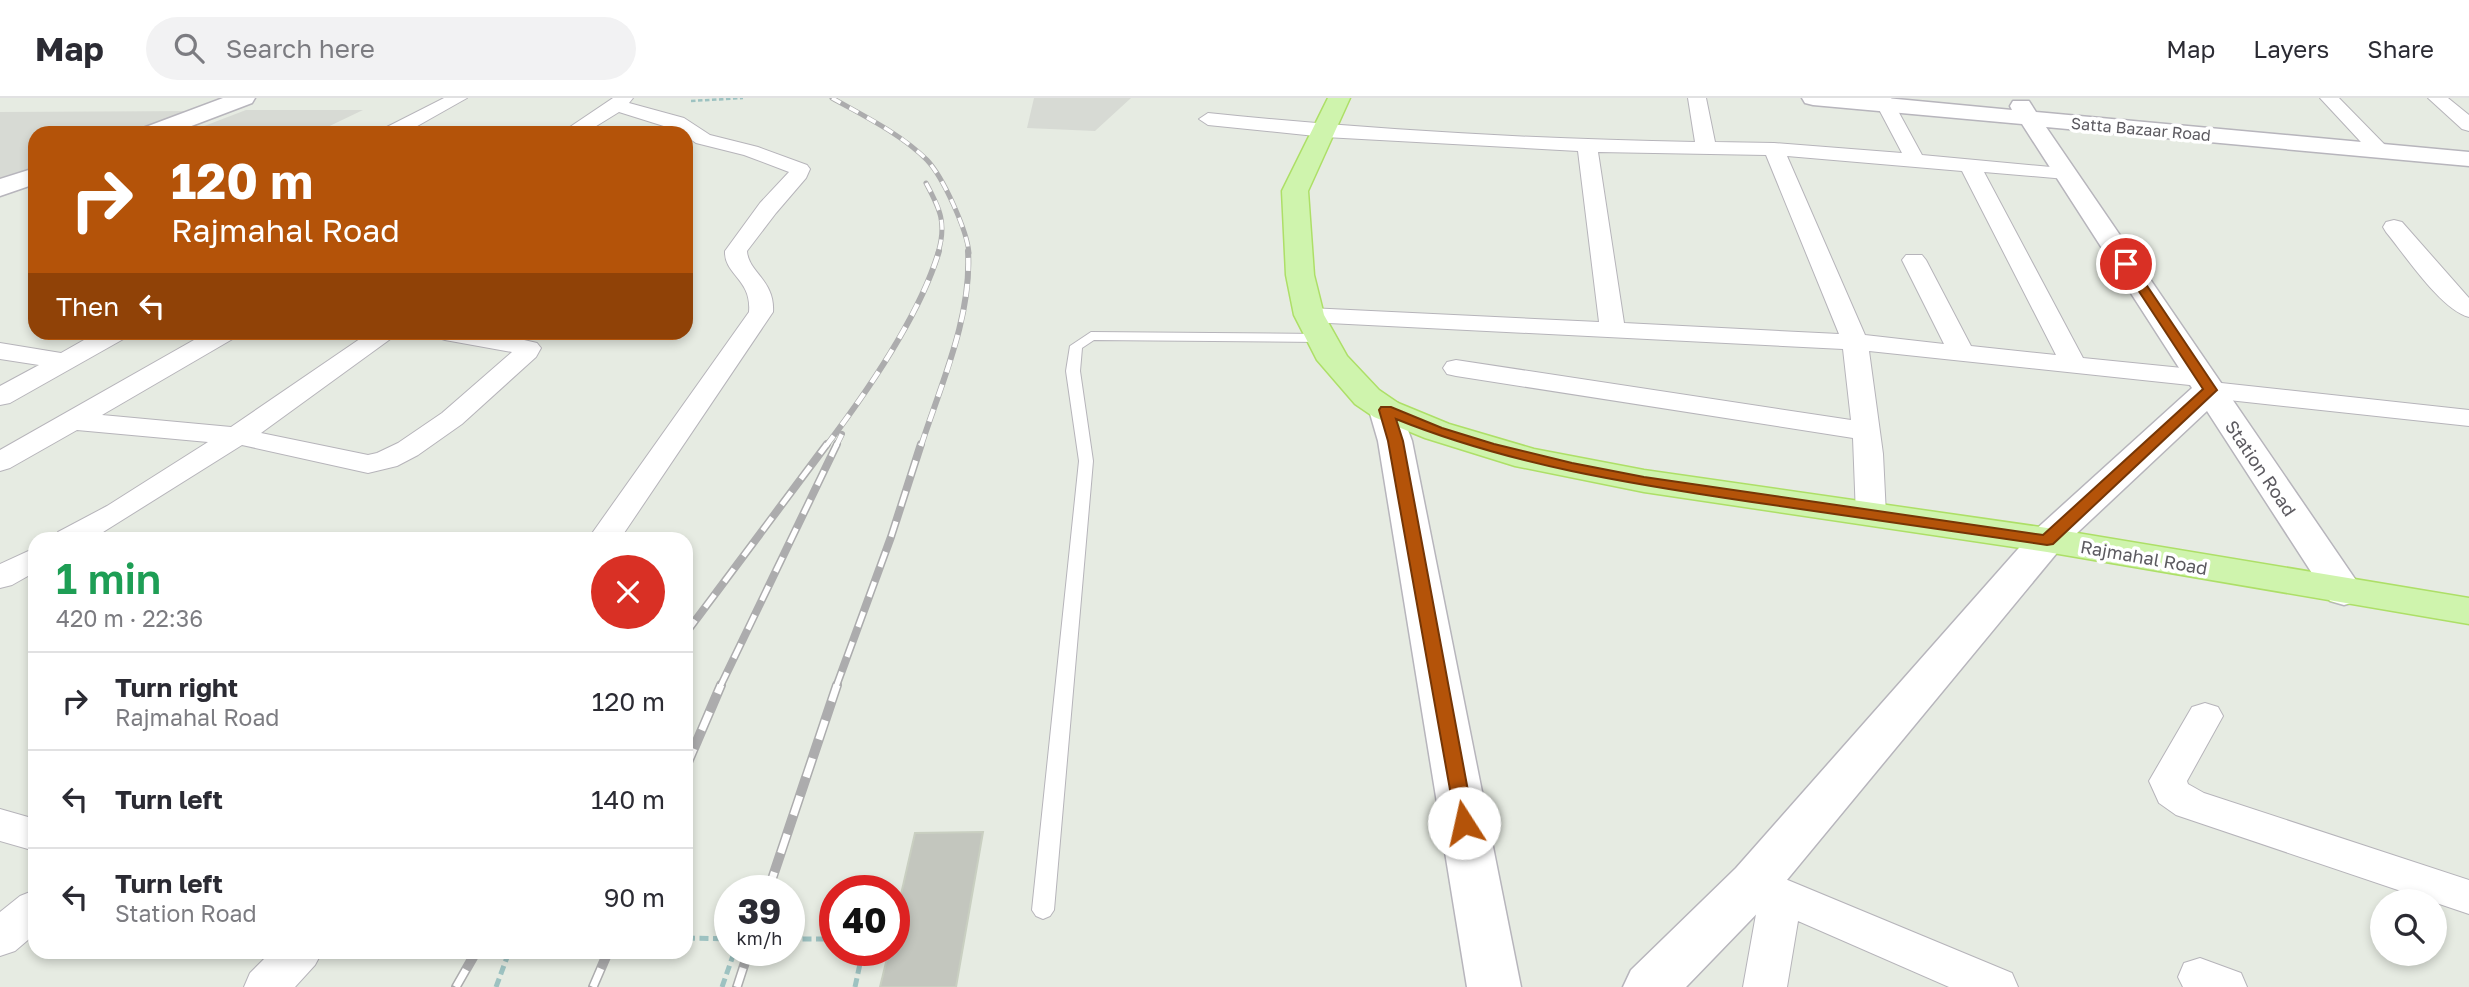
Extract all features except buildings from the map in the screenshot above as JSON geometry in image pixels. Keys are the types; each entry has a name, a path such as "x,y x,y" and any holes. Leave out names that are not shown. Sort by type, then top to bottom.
{"main road":[{"name":"Rajmahal Road","path":"1339,98 1296,191 1294,213 1300,275 1314,327 1348,377 1367,397 1386,410 1437,431 1539,460 1644,481 2047,540 2469,611"}],"street":[{"path":"170,126 244,98"},
{"path":"404,126 458,98"},
{"path":"1697,98 1706,149"},
{"name":"Satta Bazaar Road","path":"1813,98 2023,108 2380,151 2469,159"},
{"path":"2329,98 2380,151"},
{"path":"2437,98 2469,125"},
{"path":"582,126 620,101 677,122 680,126"},
{"path":"1883,101 1914,160"},
{"name":"Station Road","path":"2023,108 2344,592"},
{"path":"1208,120 1325,131 1587,146 1774,149 2066,173"},
{"path":"609,532 761,312 763,300 758,286 736,260 736,251 768,208 799,174 800,169 789,164 694,144"},
{"path":"1587,146 1612,328"},
{"path":"1774,149 1855,342 1869,454 1871,515"},
{"path":"1970,166 2073,363"},
{"path":"0,187 28,178"},
{"path":"2394,227 2452,296 2469,310"},
{"path":"1914,260 1962,353"},
{"path":"1314,327 1612,328 1855,342 2073,363 2206,384 2469,418"},
{"path":"0,397 103,340"},
{"path":"0,461 213,340"},
{"path":"82,532 237,436 375,340"},
{"path":"74,421 237,436 368,464 385,461 403,453 449,419 527,352 528,348 488,340"},
{"path":"0,351 65,361"},
{"path":"1456,368 1865,431"},
{"path":"1650,987 1767,888 2047,540 2206,384"},
{"path":"1386,410 1395,441 1494,987"},
{"path":"0,578 28,562"},
{"path":"2205,716 2172,769 2168,780 2173,793 2190,804 2469,897"},
{"path":"0,825 28,833"},
{"path":"1765,987 1767,888"},
{"path":"1767,888 1996,987"},
{"path":"0,937 28,914"},
{"path":"266,987 293,959"}],"lane":[{"path":"1043,910 1086,461 1073,371 1076,346 1091,336 1314,327"}],"path":[{"path":"693,938 714,939"},
{"path":"496,987 506,959"},
{"path":"722,987 729,966"},
{"path":"855,987 860,966"}],"shaded area":[{"path":"1034,98 1131,98 1095,131 1027,128"},
{"path":"246,110 363,110 330,126 204,126"},
{"path":"201,111 159,126 28,126 28,174 0,184 0,112"}],"railway":[{"path":"832,98 894,134 927,160 953,204 969,253"},
{"path":"926,183 941,216 942,233 938,253"},
{"path":"826,446 875,377 906,327 939,251"},
{"path":"921,446 960,325 968,276 968,251"},
{"path":"837,444 842,434"},
{"path":"693,624 827,444"},
{"path":"720,687 837,444"},
{"path":"836,687 891,537 921,444"},
{"path":"693,751 721,685"},
{"path":"773,875 837,685"},
{"path":"456,987 472,959"},
{"path":"593,987 605,959"},
{"path":"737,987 744,966"}],"route":[{"path":"1464,823 1395,441 1386,410 1437,431 1489,447 1572,467 1644,481 2047,540 2210,390 2126,264"}]}
